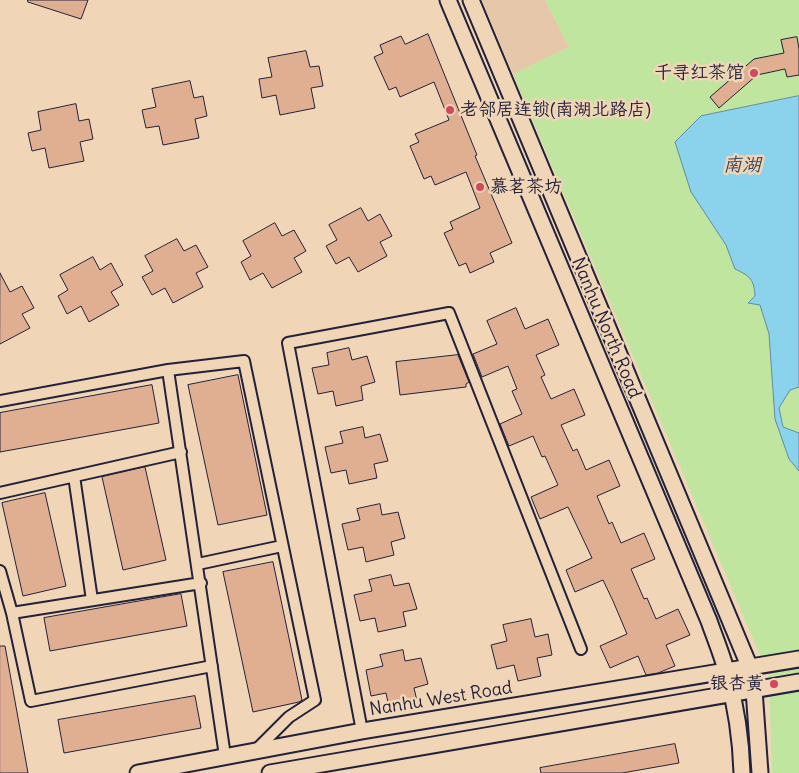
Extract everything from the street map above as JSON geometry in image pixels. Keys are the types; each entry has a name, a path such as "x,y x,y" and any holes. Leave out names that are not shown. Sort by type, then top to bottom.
{"main road":[{"name":"Nanhu North Road","path":"448,0 709,621 727,671 732,694 741,739 742,773"},
{"name":"Nanhu North Road","path":"470,0 750,668 759,737 760,773"},
{"name":"Nanhu West Road","path":"138,773 362,731 799,659"},
{"path":"270,773 799,682"}],"street":[{"path":"362,731 288,343 449,313 581,649"},
{"path":"0,401 168,370 244,361 315,700 289,717 256,750"},
{"path":"168,370 225,756"},
{"path":"0,493 180,452"},
{"path":"74,476 92,600"},
{"path":"198,564 282,546"},
{"path":"0,571 12,613 31,702 212,666"},
{"path":"12,613 200,583"}],"shaded area":[{"path":"482,0 545,0 569,47 513,74"}],"green space":[{"path":"545,0 799,0 799,773 772,773 769,676 513,74 569,47"}],"water":[{"name":"南湖","path":"799,96 799,387 790,390 779,408 783,427 799,433 799,471 789,459 775,419 769,334 760,305 748,303 755,296 754,286 748,276 735,269 726,245 691,192 675,142 701,116"}],"building":[{"path":"28,0 88,0 81,19 28,2"},
{"path":"428,34 477,155 475,156 512,243 490,253 494,262 470,273 466,263 459,266 444,233 453,229 450,222 480,208 466,172 435,185 431,176 424,179 410,146 419,142 415,134 449,120 434,82 400,97 396,87 389,90 374,57 383,53 380,45 401,36 405,44"},
{"name":"千寻红茶馆","path":"797,37 799,75 787,77 785,69 757,75 719,108 710,97 754,59 784,53 781,40"},
{"path":"306,51 310,67 319,66 323,86 311,88 315,108 280,115 276,95 262,98 259,79 272,77 268,58"},
{"path":"190,81 194,98 203,96 207,116 195,119 199,138 163,145 159,126 146,128 142,110 156,107 152,89"},
{"path":"76,104 79,121 89,119 93,139 80,142 84,161 49,168 45,148 32,151 28,133 41,130 38,112"},
{"path":"361,208 368,221 380,214 392,236 380,242 387,256 358,272 349,257 336,264 326,246 337,240 329,225"},
{"path":"275,223 282,236 294,230 306,251 294,258 302,272 272,288 263,273 250,280 241,262 251,256 243,241"},
{"path":"177,239 184,251 196,245 208,267 196,273 203,287 173,303 165,288 152,295 142,277 153,271 145,256"},
{"path":"93,257 100,270 111,263 123,285 111,292 119,305 89,322 81,306 67,314 58,296 68,290 60,275"},
{"path":"0,273 10,292 22,286 34,308 22,314 30,328 0,344"},
{"path":"516,308 525,329 548,319 559,345 536,355 545,375 541,377 551,399 574,389 585,415 561,425 573,451 577,449 586,470 609,460 620,486 597,496 609,524 612,522 621,543 644,533 655,559 631,569 644,599 647,598 656,619 678,609 690,635 666,645 675,666 658,673 646,675 638,656 610,668 600,646 627,634 613,601 603,580 575,592 566,570 592,558 568,507 540,519 531,497 558,485 545,456 542,457 533,436 509,446 500,424 522,414 512,391 517,389 508,366 482,377 473,354 497,344 487,321"},
{"path":"349,348 352,360 367,356 375,382 361,386 363,400 336,406 333,391 318,394 312,368 329,365 327,353"},
{"path":"458,355 469,382 466,384 466,387 400,395 396,362"},
{"path":"238,375 267,515 218,525 188,385"},
{"path":"152,385 159,423 0,452 0,413"},
{"path":"363,427 365,438 380,434 388,461 374,464 377,478 349,484 346,470 331,473 325,447 343,443 340,432"},
{"path":"145,467 166,560 123,570 102,477"},
{"path":"45,493 66,586 23,596 2,503"},
{"path":"380,504 382,515 398,512 405,538 391,542 394,555 366,562 363,547 348,550 342,524 360,520 357,509"},
{"path":"273,562 302,700 253,712 223,572"},
{"path":"391,575 394,586 409,583 417,609 403,612 406,626 378,632 375,618 360,621 354,595 372,591 369,580"},
{"path":"181,594 187,626 50,651 44,618"},
{"path":"531,619 535,637 548,634 552,655 537,658 541,676 518,681 514,665 497,669 491,645 507,641 503,625"},
{"path":"0,646 5,646 28,773 0,773"},
{"path":"403,650 405,661 421,658 428,684 414,688 417,701 389,707 386,693 371,696 366,670 383,666 380,655"},
{"path":"195,696 201,728 64,753 58,720"},
{"path":"675,744 679,763 622,773 541,773 540,768"}],"place":[{"name":"千寻红茶馆","path":"754,73"},
{"name":"老邻居连锁(南湖北路店)","path":"450,110"},
{"name":"慕茗茶坊","path":"480,187"},
{"name":"银杏黄","path":"774,684"}]}
